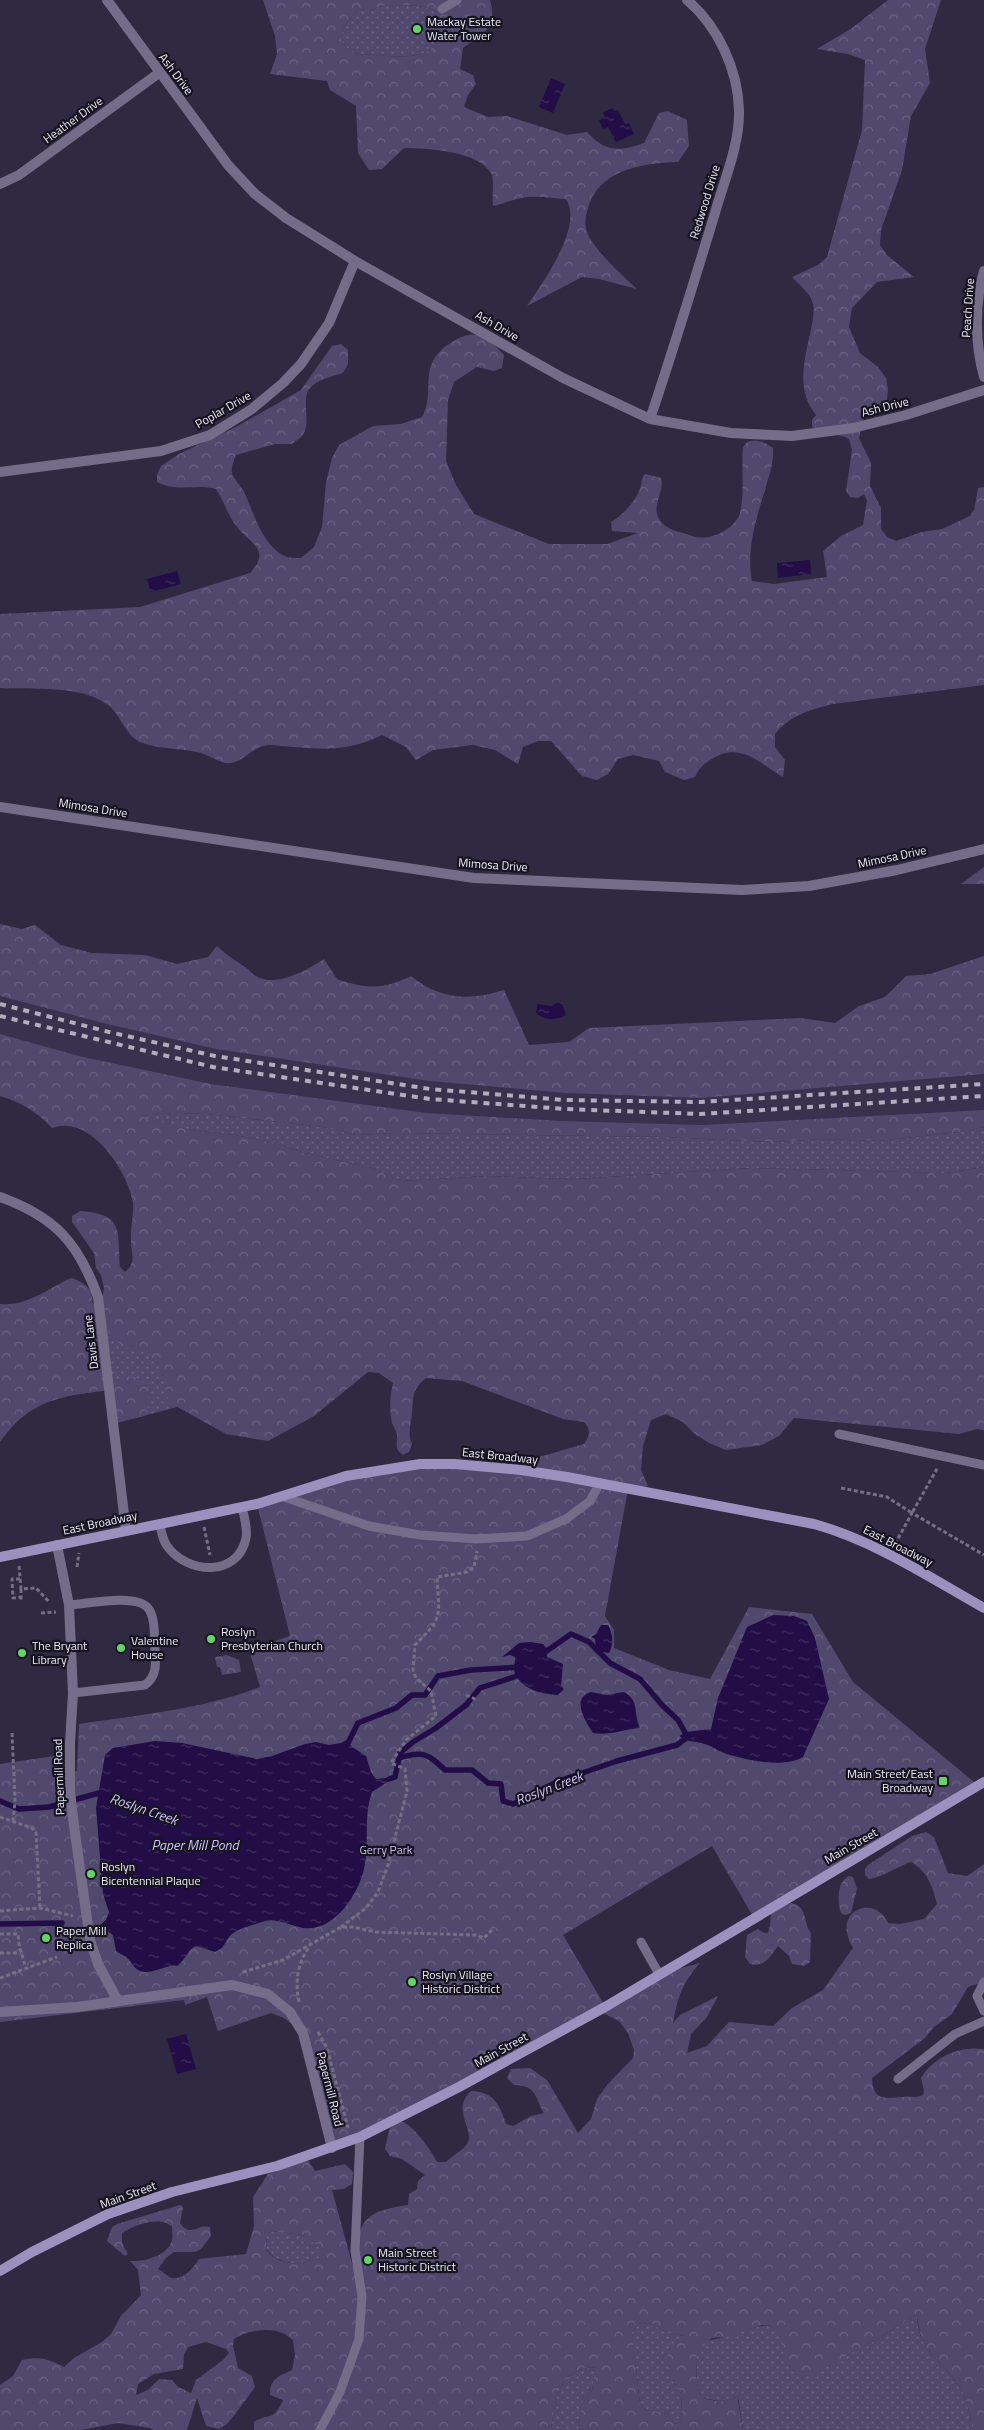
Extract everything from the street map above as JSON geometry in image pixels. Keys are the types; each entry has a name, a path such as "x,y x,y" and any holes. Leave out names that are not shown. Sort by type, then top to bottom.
{"main road":[{"name":"East Broadway","path":"0,1557 242,1507 284,1497 346,1476 420,1464 455,1464 521,1470 600,1483 814,1524 834,1530 890,1554 984,1608"},
{"name":"Main Street","path":"0,2272 32,2252 108,2214 172,2192 277,2166 332,2148 356,2139 459,2088 660,1974 984,1782"}],"street":[{"name":"Ash Drive","path":"107,0 228,165 255,194 286,218 355,261 563,378 650,419 732,433 792,436 853,428 906,415 984,390"},
{"name":"Redwood Drive","path":"650,419 684,318 730,161 739,111 737,88 716,33 687,0"},
{"name":"Heather Drive","path":"0,184 19,175 159,73"},
{"name":"Poplar Drive","path":"0,472 161,451 210,435 252,410 283,384 329,323 355,261"},
{"name":"Peach Drive","path":"984,271 978,319 978,346 984,377"},
{"name":"Mimosa Drive","path":"0,806 474,878 742,890 809,886 897,870 984,849"},
{"name":"Davis Lane","path":"0,1197 27,1207 52,1223 80,1255 98,1297 126,1531"},
{"name":"Papermill Road","path":"57,1545 69,1605 73,1693 70,1791 74,1826 90,1940 98,1964 118,2001"},
{"name":"Papermill Road","path":"0,2012 78,2008 232,1985 257,1989 273,1997 290,2012 303,2033 332,2148"}],"lane":[{"path":"442,10 457,0"},
{"path":"839,1434 984,1465"},
{"path":"284,1497 369,1526 420,1535 478,1539 527,1536 566,1519 590,1501 600,1483"},
{"path":"160,1524 166,1544 174,1554 194,1566 213,1568 232,1562 241,1551 246,1537 242,1507"},
{"path":"69,1605 125,1600 142,1604 149,1609 152,1617 156,1666 150,1681 145,1685 73,1693"},
{"path":"641,1942 660,1974"},
{"path":"984,1982 977,1996 984,2011"},
{"path":"898,2079 955,2034 984,2021"},
{"path":"320,2430 340,2392 359,2339 362,2296 355,2251 356,2139"}],"path":[{"path":"890,1554 944,1456"},
{"path":"841,1488 887,1497 984,1554"},
{"path":"204,1527 213,1568"},
{"path":"243,1972 283,1960 311,1945 341,1927 366,1908 378,1892 388,1865 407,1791 405,1770 391,1763 406,1740 436,1716 431,1691 416,1678 414,1670 415,1645 434,1626 439,1617 437,1577 467,1572 474,1567 478,1539"},
{"path":"19,1565 20,1578 20,1588 21,1599 14,1598 12,1579 20,1578"},
{"path":"20,1588 36,1588 50,1603"},
{"path":"41,1613 52,1612"},
{"path":"44,1648 58,1648"},
{"path":"466,1695 478,1700"},
{"path":"12,1733 15,1802 12,1821"},
{"path":"0,1817 32,1828 36,1833 40,1908"},
{"path":"0,1911 40,1908 76,1917"},
{"path":"341,1927 353,1927 375,1932 476,1935 484,1938 494,1928"},
{"path":"0,1934 18,1934 26,1969"},
{"path":"299,2002 296,1988 298,1972 304,1954 311,1945"},
{"path":"0,1953 21,1953"},
{"path":"0,1978 57,1957"},
{"path":"236,1972 258,1975"},
{"path":"293,1996 303,2007"},
{"path":"315,2026 327,2048 356,2139"}],"shaded area":[{"path":"0,996 107,1024 216,1049 429,1081 566,1093 701,1098 984,1074 984,1110 701,1125 562,1121 427,1113 211,1084 79,1056 0,1034"}],"green space":[{"path":"263,0 490,0 492,18 487,30 463,48 460,69 473,75 476,84 468,95 464,107 488,117 507,116 567,135 587,132 606,147 620,149 644,143 659,113 668,111 687,120 689,146 678,162 640,166 616,175 596,191 588,208 585,225 588,235 607,260 637,289 599,279 582,277 527,306 551,269 566,239 570,224 570,211 566,199 526,197 493,206 493,177 486,167 465,156 439,150 404,148 382,169 369,170 358,153 356,106 330,90 327,81 270,74 277,54 275,36","holes":["387,5 418,6 435,11 440,27 439,38 434,47 425,52 401,56 360,54 349,50 341,41 343,28 358,9 370,10"]},
{"path":"888,0 941,0 925,49 930,83 911,116 902,170 881,230 880,245 887,255 914,277 877,282 852,308 849,327 860,353 878,367 886,378 888,389 887,399 881,407 870,411 864,416 859,438 871,463 870,486 881,508 881,529 887,537 896,541 922,532 942,529 970,516 974,510 978,488 984,487 984,685 833,704 816,709 801,714 787,722 775,734 775,747 785,760 783,777 749,756 731,752 721,754 710,760 701,767 695,777 684,780 665,772 659,761 633,755 618,759 608,774 597,780 582,776 551,741 538,741 523,747 518,764 495,750 473,745 433,750 416,760 406,747 382,735 340,748 264,746 237,761 225,763 197,752 154,746 140,742 130,735 112,709 97,698 56,689 0,688 0,614 140,607 250,573 259,558 257,547 234,523 216,489 208,487 173,487 157,482 157,475 161,466 179,454 236,427 301,390 332,346 341,344 348,350 348,364 343,373 326,378 311,387 306,397 306,427 302,436 292,444 275,444 236,455 233,463 232,474 243,490 261,530 271,546 285,556 301,558 314,547 322,527 326,482 332,458 339,445 373,426 401,424 422,417 427,403 430,368 435,358 441,350 452,342 461,337 475,335 481,336 492,343 504,355 502,368 494,371 477,367 454,382 448,400 446,461 456,485 474,514 549,544 607,544 638,533 612,531 611,522 632,503 638,494 645,474 661,478 662,483 656,509 659,519 666,526 692,536 713,536 733,525 740,513 743,447 747,442 758,441 773,448 773,459 758,512 751,546 750,569 752,581 774,584 827,577 823,551 841,536 863,525 867,501 864,494 858,498 850,497 846,491 852,450 849,439 840,435 821,432 812,427 812,420 816,415 806,395 803,373 813,319 813,308 809,295 792,277 818,265 827,257 862,130 865,60 848,54 817,49 852,28"},
{"path":"387,5 418,6 435,11 440,27 439,38 434,47 414,55 401,56 360,54 349,50 341,41 343,28 358,9 370,10"},
{"path":"984,867 984,884 961,884"},
{"path":"0,924 22,929 35,925 61,945 92,953 145,955 177,964 208,957 217,946 254,975 262,979 281,979 300,973 324,959 337,979 357,985 383,986 411,976 433,990 456,996 479,996 504,990 529,1045 569,1042 589,1028 800,1018 835,1023 859,1006 885,997 906,976 930,974 984,956 984,1074 701,1098 566,1093 429,1081 216,1049 107,1024 0,996"},
{"name":"Gerry Park","path":"0,1034 79,1056 211,1084 427,1113 562,1121 701,1125 984,1110 984,1127 967,1131 879,1141 826,1139 772,1142 665,1137 396,1133 356,1135 323,1127 207,1114 173,1113 140,1116 189,1130 235,1135 271,1142 305,1153 372,1168 401,1181 488,1176 575,1179 751,1168 946,1173 984,1167 984,1430 977,1429 959,1434 794,1418 779,1436 762,1445 726,1450 709,1443 695,1434 683,1422 666,1414 651,1420 643,1446 641,1470 648,1486 628,1489 605,1616 614,1630 614,1648 669,1670 710,1679 749,1607 812,1614 853,1682 979,1786 754,1918 712,1846 563,1935 605,2006 659,1974 700,1963 689,1977 682,1991 673,2023 680,2015 718,1996 707,2017 691,2034 687,2053 707,2046 729,2022 773,2026 792,2008 823,1990 853,1948 847,1935 847,1924 851,1915 857,1910 865,1908 874,1909 882,1914 888,1923 900,1924 924,1919 937,1904 929,1880 917,1866 911,1862 869,1879 865,1875 865,1869 868,1865 912,1836 926,1832 934,1837 948,1873 967,1876 984,1864 984,1982 968,1987 952,2014 934,2027 925,2038 872,2078 875,2091 881,2097 920,2096 923,2095 924,2091 921,2078 926,2070 940,2058 966,2049 984,2049 984,2430 973,2430 969,2409 961,2389 954,2378 927,2349 922,2340 917,2314 874,2341 811,2375 804,2376 786,2362 779,2336 769,2326 762,2325 725,2337 712,2338 697,2351 696,2373 701,2396 715,2401 726,2401 739,2395 738,2401 743,2430 579,2430 581,2405 592,2390 596,2367 573,2373 566,2379 557,2397 551,2430 254,2430 254,2422 276,2412 283,2400 270,2395 270,2389 276,2378 292,2370 295,2355 293,2340 277,2331 264,2330 244,2334 234,2339 233,2345 238,2368 252,2376 255,2387 227,2424 219,2429 206,2426 197,2398 187,2430 153,2430 118,2423 81,2430 0,2430 0,2385 13,2376 22,2360 44,2359 64,2367 74,2358 102,2342 111,2334 121,2316 141,2295 138,2270 130,2261 155,2257 170,2246 172,2227 167,2223 147,2222 122,2233 122,2243 128,2254 125,2256 107,2241 112,2227 117,2224 180,2205 183,2207 180,2223 188,2230 210,2227 211,2236 201,2249 195,2252 174,2252 166,2258 158,2269 172,2278 180,2277 191,2269 199,2259 246,2254 254,2226 253,2197 268,2174 308,2160 315,2171 345,2164 353,2172 352,2184 344,2189 332,2190 353,2267 358,2239 365,2222 380,2211 408,2205 409,2194 417,2189 418,2181 425,2175 402,2159 390,2156 385,2149 389,2130 394,2123 400,2122 411,2127 422,2139 437,2162 446,2162 467,2144 469,2138 463,2105 465,2098 471,2091 485,2093 490,2096 498,2105 506,2124 513,2126 531,2116 544,2113 531,2090 514,2085 507,2078 511,2069 530,2068 547,2080 578,2133 591,2119 597,2099 607,2085 633,2058 634,2050 628,2033 619,2021 601,2012 332,2148 303,2033 284,2018 271,2013 218,2031 207,1997 185,2005 184,2000 0,2022 0,1764 54,1756 59,1763 60,1772 77,1771 79,1724 194,1706 238,1695 260,1687 249,1650 290,1636 257,1504 346,1476 420,1464 563,1476 522,1462 584,1444 589,1433 584,1422 563,1419 462,1381 426,1378 414,1394 410,1433 412,1444 409,1452 403,1455 397,1448 397,1434 391,1418 390,1403 393,1383 379,1373 368,1372 314,1416 268,1441 226,1434 172,1404 167,1397 163,1375 150,1354 121,1346 106,1329 104,1382 101,1389 50,1401 40,1406 15,1424 0,1442 0,1304 19,1303 28,1300 71,1278 87,1287 90,1290 92,1303 101,1306 104,1288 101,1275 96,1268 94,1253 72,1222 72,1216 80,1211 105,1216 112,1221 118,1234 120,1267 125,1272 132,1261 133,1203 119,1167 100,1143 79,1128 61,1126 52,1128 28,1108 0,1096","holes":["272,2231 303,2235 319,2247 319,2258 298,2263 284,2262 277,2259 266,2250 267,2235","639,2323 652,2324 666,2332 683,2336 673,2344 666,2360 672,2379 681,2393 682,2422 675,2424 667,2413 647,2410 640,2404 632,2332","206,2342 226,2349 229,2353 223,2360 196,2380 191,2393 178,2387 172,2380 159,2379 148,2390 136,2395 138,2384 154,2374 183,2369 184,2355 188,2347"]},
{"path":"173,1113 207,1114 323,1127 356,1135 396,1133 665,1137 772,1142 826,1139 879,1141 967,1131 984,1127 984,1167 946,1173 752,1168 575,1179 488,1176 401,1181 372,1168 305,1153 271,1142 235,1135 189,1130 138,1116"},
{"path":"138,1319 177,1407 113,1424 109,1390 73,1395 69,1323"},
{"path":"122,1376 136,1377 147,1385 149,1393 147,1415 127,1419 116,1416 112,1383"},
{"path":"227,1655 239,1660 241,1672 222,1675 220,1667 217,1667 215,1657"},
{"path":"849,1876 853,1877 857,1889 851,1913 845,1915 841,1913 839,1892 842,1882"},
{"path":"791,1903 803,1911 811,1933 810,1962 804,1966 792,1964 789,1956 778,1946 763,1963 750,1964 745,1957 747,1935 758,1929 768,1933 773,1911"},
{"path":"272,2231 303,2235 319,2247 319,2258 298,2263 277,2259 266,2249 267,2235"},
{"path":"917,2314 921,2338 926,2347 961,2389 973,2430 743,2430 738,2396 725,2401 701,2396 696,2373 697,2351 706,2341 723,2338 754,2327 768,2326 783,2340 804,2376 810,2375 874,2341"},
{"path":"639,2323 652,2324 666,2332 683,2336 672,2379 681,2393 682,2422 675,2424 667,2413 647,2410 640,2404 632,2332"},
{"path":"597,2367 592,2390 581,2405 579,2430 551,2430 557,2397 566,2379 573,2373 583,2369"}],"water":[{"path":"551,78 565,84 553,113 539,107"},
{"path":"613,108 614,111 618,110 625,124 629,123 634,134 616,142 608,127 603,129 599,120 605,117 603,112"},
{"path":"810,560 811,574 778,578 777,563"},
{"path":"177,571 181,584 151,592 147,579"},
{"path":"561,1001 566,1015 562,1017 547,1019 536,1013 537,1004 551,1006"},
{"path":"773,1615 794,1616 807,1621 815,1638 829,1699 803,1757 777,1763 757,1761 727,1754 705,1744 679,1736 686,1732 711,1729 718,1698 747,1627"},
{"path":"601,1625 608,1625 611,1632 612,1643 609,1653 596,1651 595,1639 591,1637 596,1634"},
{"path":"519,1643 543,1644 546,1648 547,1657 563,1664 561,1686 564,1689 558,1695 539,1692 523,1684 515,1674 515,1657 510,1655 502,1657"},
{"path":"591,1692 606,1695 624,1692 634,1703 640,1728 606,1734 593,1733 584,1717 581,1705 581,1699"},
{"name":"Paper Mill Pond","path":"348,1739 351,1746 366,1756 371,1772 376,1779 395,1777 372,1792 369,1801 367,1850 364,1869 356,1890 343,1910 325,1924 314,1928 303,1928 270,1920 246,1927 233,1933 223,1947 215,1952 196,1946 190,1950 177,1966 148,1972 138,1970 126,1957 116,1951 113,1935 99,1926 106,1920 109,1912 103,1894 96,1808 105,1755 113,1748 155,1741 182,1743 257,1759 272,1756 305,1744 316,1742 329,1745 341,1743"},
{"path":"186,2034 196,2069 177,2074 167,2039"}],"waterway":[{"name":"Roslyn Creek","path":"541,1655 571,1634 589,1642 610,1663 640,1679 662,1705 678,1720 687,1736"},
{"name":"Roslyn Creek","path":"346,1747 358,1723 396,1708 412,1695 425,1695 438,1676 471,1670 521,1667"},
{"name":"Roslyn Creek","path":"389,1779 395,1777 400,1753 413,1742 436,1728 466,1705 480,1688 517,1676 522,1671"},
{"name":"Roslyn Creek","path":"399,1758 420,1754 434,1760 445,1770 472,1770 488,1783 501,1784 503,1801 513,1804 559,1781 617,1761 677,1745 689,1736"},
{"name":"Roslyn Creek","path":"0,1801 19,1809 49,1807 99,1793 105,1795"},
{"name":"Roslyn Creek","path":"0,1924 62,1923"}],"railway":[{"path":"0,1004 109,1032 215,1056 430,1089 565,1100 700,1102 984,1084"},
{"path":"0,1016 213,1067 430,1099 565,1109 700,1114 984,1096"}],"place":[{"name":"Mackay Estate Water Tower","path":"417,29"},
{"name":"Roslyn Presbyterian Church","path":"211,1639"},
{"name":"Valentine House","path":"121,1648"},
{"name":"The Bryant Library","path":"22,1653"},
{"name":"Main Street/East Broadway","path":"943,1781"},
{"name":"Roslyn Bicentennial Plaque","path":"91,1874"},
{"name":"Paper Mill Replica","path":"46,1938"},
{"name":"Roslyn Village Historic District","path":"412,1982"},
{"name":"Main Street Historic District","path":"368,2260"}]}
